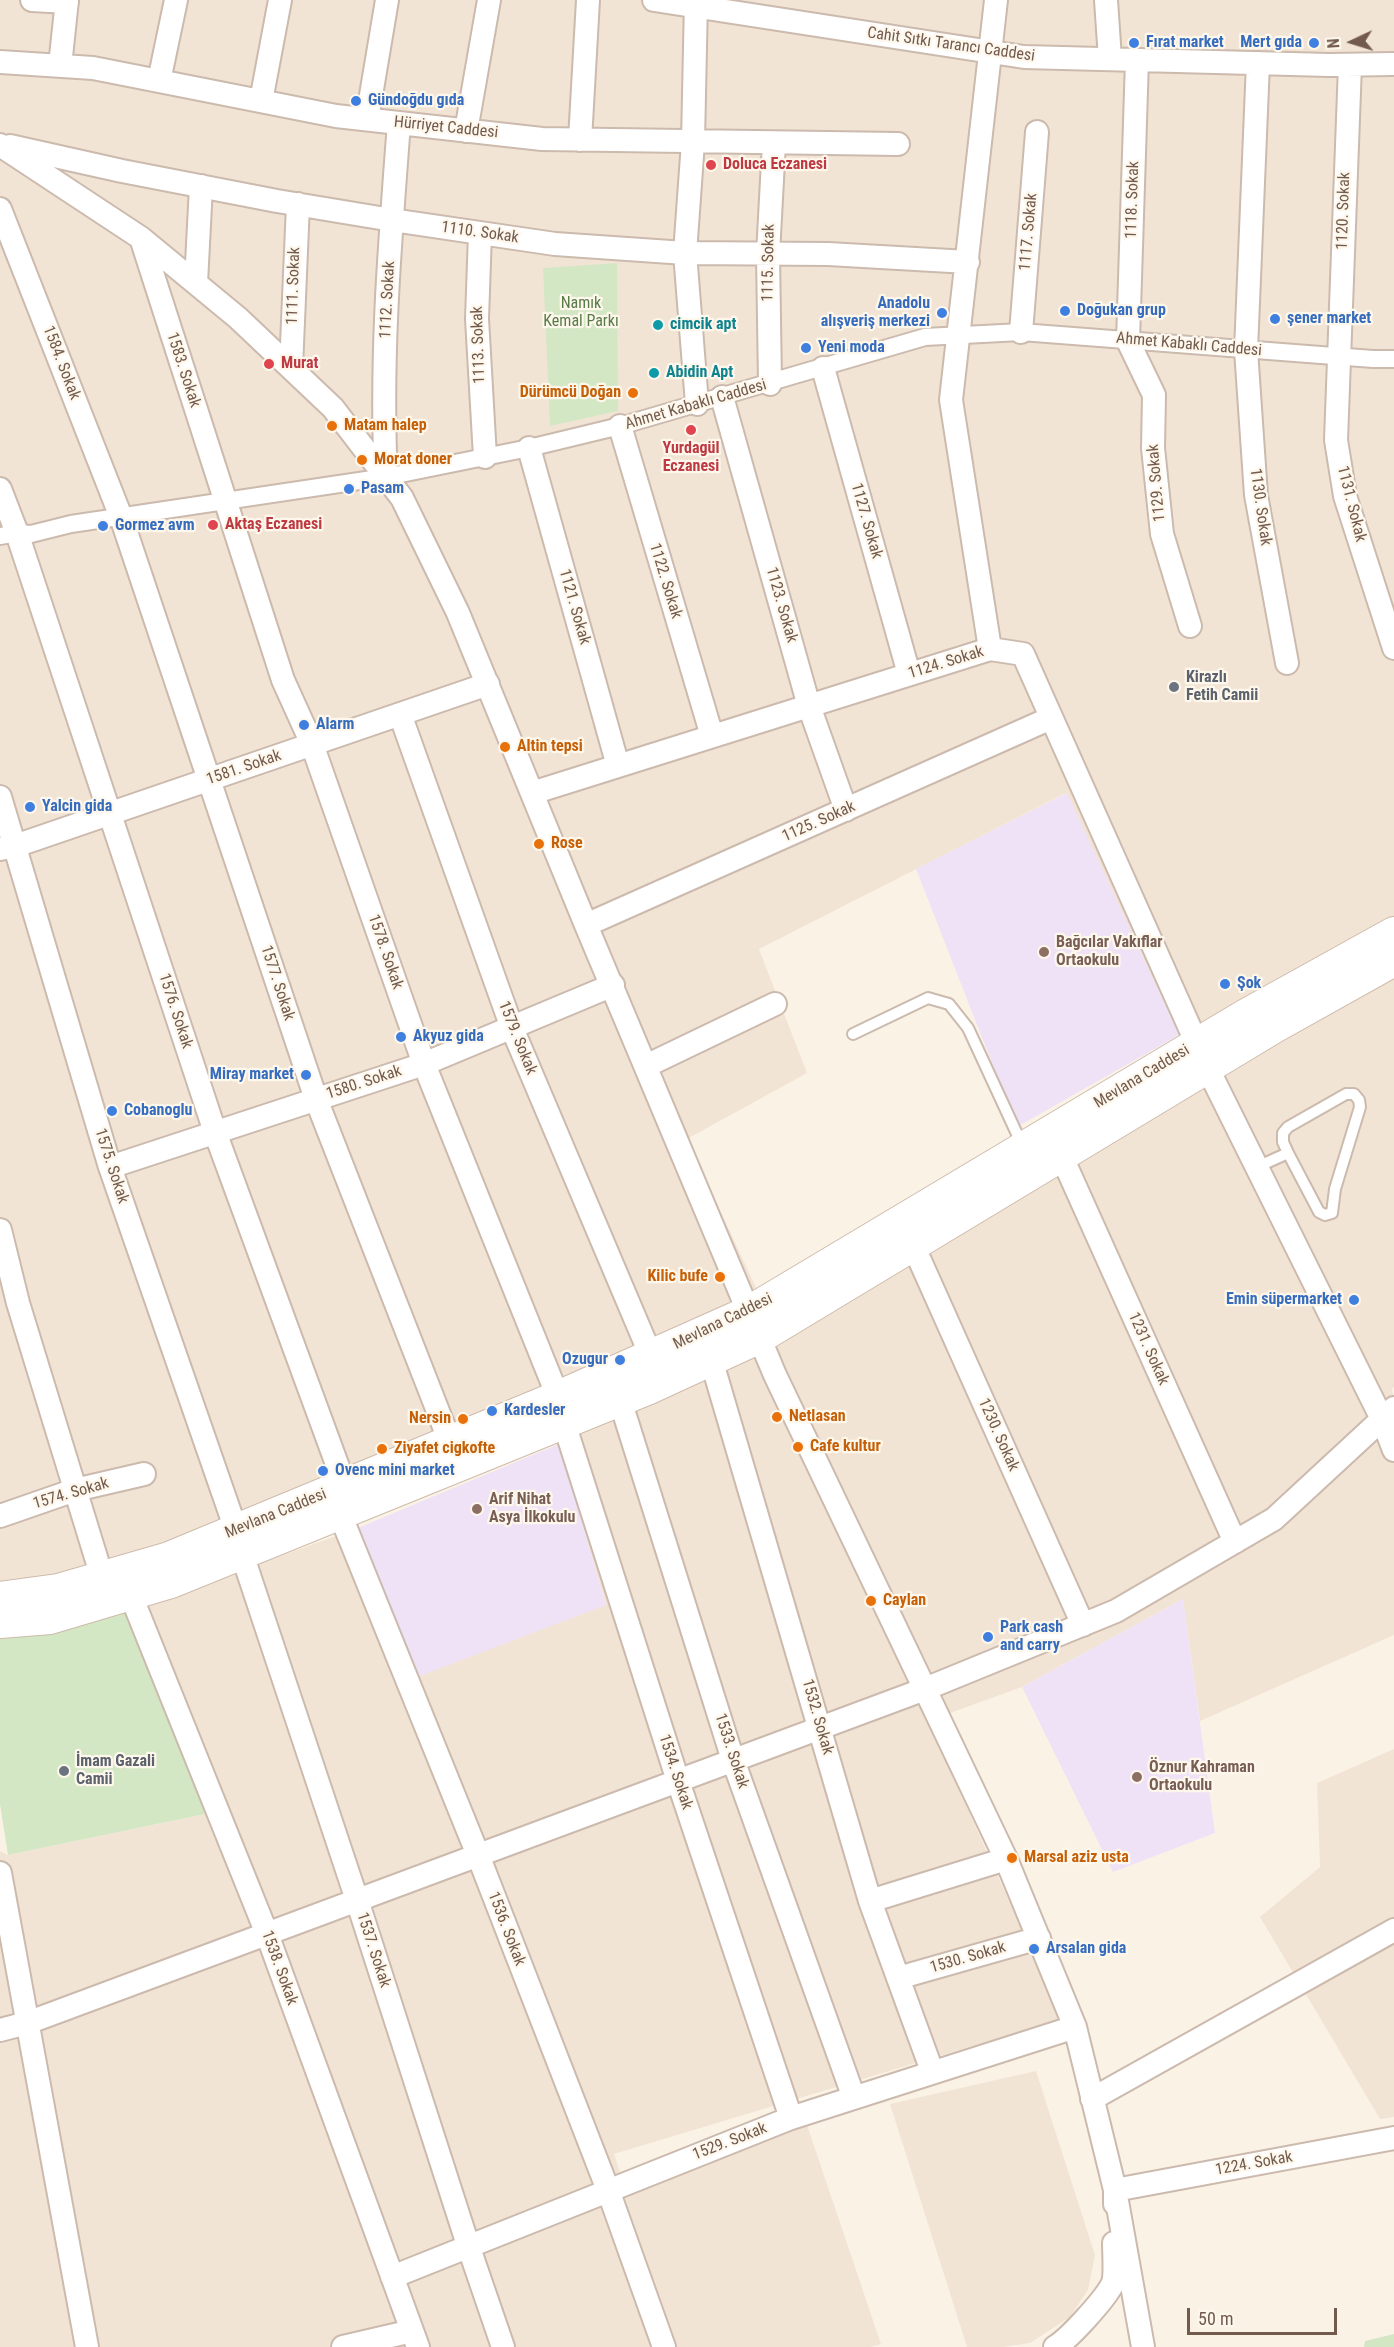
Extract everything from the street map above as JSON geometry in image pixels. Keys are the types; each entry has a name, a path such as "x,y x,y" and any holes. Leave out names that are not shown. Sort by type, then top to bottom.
{"main road":[{"name":"Mevlana Caddesi","path":"0,1622 50,1618 171,1582 239,1542 561,1410 651,1356 754,1325 913,1245 1061,1155 1202,1056 1394,933"},
{"name":"Mevlana Caddesi","path":"342,1500 450,1442 561,1410 620,1400 711,1359 754,1325 1023,1148 1202,1056 1274,1027 1394,960"},
{"name":"Mevlana Caddesi","path":"0,1598 58,1590 169,1558 239,1542"}],"street":[{"path":"32,0 67,1 60,66"},
{"path":"159,81 176,0"},
{"path":"261,101 280,0"},
{"path":"367,119 387,0"},
{"path":"466,131 489,0"},
{"path":"580,140 588,0"},
{"name":"Cahit Sıtkı Tarancı Caddesi","path":"654,0 783,10 1024,57 1350,65 1394,64"},
{"path":"990,649 951,400 996,0"},
{"path":"1106,0 1110,59"},
{"path":"695,3 693,142 685,253 697,405"},
{"name":"1118. Sokak","path":"1128,340 1137,60"},
{"name":"Hürriyet Caddesi","path":"0,62 93,68 336,116 542,139 898,144"},
{"name":"1130. Sokak","path":"1258,63 1246,350 1256,495 1287,663"},
{"name":"1120. Sokak","path":"1339,357 1350,65"},
{"name":"1112. Sokak","path":"386,477 383,412 399,123"},
{"name":"1117. Sokak","path":"1021,332 1037,132"},
{"name":"1115. Sokak","path":"770,384 768,254 774,143"},
{"path":"0,144 141,238 238,318 333,408 402,498 458,613 586,925 776,1375 1006,1859 1075,2027 1115,2190 1143,2347"},
{"name":"1110. Sokak","path":"0,144 122,171 298,204 555,244 685,253 828,254 968,262"},
{"path":"196,283 201,186"},
{"name":"1111. Sokak","path":"291,368 298,204"},
{"name":"1584. Sokak","path":"0,209 121,517"},
{"name":"1113. Sokak","path":"480,234 477,319 485,457"},
{"name":"1583. Sokak","path":"141,238 225,501"},
{"name":"Ahmet Kabaklı Caddesi","path":"9,534 31,534 71,524 386,477 529,448 722,398 925,337 1021,332 1339,357 1394,359"},
{"name":"1129. Sokak","path":"1128,340 1154,395 1153,448 1162,534 1190,626"},
{"name":"1131. Sokak","path":"1339,357 1336,440 1345,496 1394,648"},
{"name":"1127. Sokak","path":"823,368 909,674"},
{"name":"1123. Sokak","path":"722,398 809,706 846,810"},
{"name":"1122. Sokak","path":"620,426 712,736"},
{"name":"1121. Sokak","path":"529,448 618,766"},
{"name":"1576. Sokak","path":"0,489 9,534 110,814 215,1132 342,1500"},
{"name":"1578. Sokak","path":"225,501 283,680 312,744 424,1064 561,1410"},
{"name":"1577. Sokak","path":"121,517 316,1099 450,1442"},
{"name":"1124. Sokak","path":"532,793 990,649 1023,654 1202,1056 1257,1167 1388,1413 1394,1450"},
{"name":"1581. Sokak","path":"8,848 488,684"},
{"name":"1579. Sokak","path":"400,714 512,1028 651,1356"},
{"name":"1125. Sokak","path":"586,925 1051,718"},
{"name":"1575. Sokak","path":"0,797 8,848 110,1167 239,1542"},
{"name":"1580. Sokak","path":"110,1167 424,1064 613,985"},
{"path":"646,1066 775,1004"},
{"name":"1231. Sokak","path":"1061,1155 1235,1542"},
{"path":"0,1230 3,1257 102,1577"},
{"name":"1230. Sokak","path":"913,1245 1083,1624"},
{"name":"1532. Sokak","path":"711,1359 870,1901 932,2071"},
{"name":"1533. Sokak","path":"620,1400 733,1760 854,2098"},
{"name":"1534. Sokak","path":"561,1410 678,1781 791,2118"},
{"path":"0,2030 27,2023 925,1689 1116,1611 1274,1519 1388,1413"},
{"name":"1574. Sokak","path":"0,1516 75,1490 144,1474"},
{"name":"1536. Sokak","path":"342,1500 608,2190 664,2347"},
{"name":"1537. Sokak","path":"239,1542 503,2347"},
{"name":"1538. Sokak","path":"130,1593 267,1934 415,2339"},
{"path":"870,1901 1006,1859"},
{"path":"0,1873 87,2347"},
{"path":"1092,2099 1394,1930"},
{"name":"1530. Sokak","path":"898,1978 1038,1938"},
{"name":"1529. Sokak","path":"392,2277 791,2118 1075,2027"},
{"name":"1224. Sokak","path":"1115,2190 1394,2138"},
{"path":"1055,2347 1062,2343 1087,2317 1114,2284 1115,2190"},
{"path":"343,2347 415,2339"}],"lane":[{"path":"853,1034 928,998 949,1004 968,1028 1023,1148"},
{"path":"1346,1094 1354,1094 1359,1100 1360,1107 1335,1189 1332,1213 1325,1215 1318,1212 1288,1153 1283,1142 1283,1133 1288,1127 1346,1094"},
{"path":"1257,1167 1288,1153"}],"shaded area":[{"path":"0,0 1394,0 1394,918 1179,1035 1066,793 759,949 807,1073 687,1139 758,1292 272,1506 137,1556 0,1587"},
{"name":"Bağcılar Vakıflar Ortaokulu","path":"1067,793 1179,1035 1017,1127 916,869"},
{"path":"1394,977 1394,1387 1392,1389 1394,1401 1394,1635 1200,1721 1183,1599 1022,1687 928,1721 1062,2019 614,2154 627,2193 806,2122 881,2344 871,2347 0,2347 0,1851 8,1855 205,1814 129,1610 353,1530 606,1605 559,1444 773,1340 1158,1112"},
{"path":"559,1444 606,1605 412,1679 353,1530"},
{"name":"Öznur Kahraman Ortaokulu","path":"1183,1599 1215,1833 1113,1872 1022,1687"},
{"path":"1394,1749 1394,2117 1380,2119 1260,1917 1320,1867 1317,1783"},
{"path":"1036,2071 1095,2255 1088,2290 1070,2317 1030,2343 1003,2347 967,2347 890,2104"}],"green space":[{"name":"Namık Kemal Parkı","path":"617,263 618,411 550,426 543,268"},
{"path":"129,1610 205,1814 8,1855 0,1804 0,1638"},
{"path":"1394,2334 1394,2347 1364,2347 1365,2341"}],"place":[{"name":"Fırat market","path":"1134,43"},
{"name":"Mert gıda","path":"1314,43"},
{"name":"Gündoğdu gıda","path":"356,101"},
{"name":"Doluca Eczanesi","path":"711,165"},
{"name":"Doğukan grup","path":"1065,311"},
{"name":"Anadolu alışveriş merkezi","path":"942,313"},
{"name":"şener market","path":"1275,319"},
{"name":"cimcik apt","path":"658,325"},
{"name":"Yeni moda","path":"806,348"},
{"name":"Murat","path":"269,364"},
{"name":"Abidin Apt","path":"654,373"},
{"name":"Dürümcü Doğan","path":"633,393"},
{"name":"Matam halep","path":"332,426"},
{"name":"Yurdagül Eczanesi","path":"691,430"},
{"name":"Morat doner","path":"362,460"},
{"name":"Pasam","path":"349,489"},
{"name":"Aktaş Eczanesi","path":"213,525"},
{"name":"Gormez avm","path":"103,526"},
{"name":"Kirazlı Fetih Camii","path":"1174,687"},
{"name":"Alarm","path":"304,725"},
{"name":"Altin tepsi","path":"505,747"},
{"name":"Yalcin gida","path":"30,807"},
{"name":"Rose","path":"539,844"},
{"name":"Bağcılar Vakıflar Ortaokulu","path":"1044,952"},
{"name":"Şok","path":"1225,984"},
{"name":"Akyuz gida","path":"401,1037"},
{"name":"Miray market","path":"306,1075"},
{"name":"Cobanoglu","path":"112,1111"},
{"name":"Kilic bufe","path":"720,1277"},
{"name":"Emin süpermarket","path":"1354,1300"},
{"name":"Ozugur","path":"620,1360"},
{"name":"Kardesler","path":"492,1411"},
{"name":"Netlasan","path":"777,1417"},
{"name":"Nersin","path":"463,1419"},
{"name":"Cafe kultur","path":"798,1447"},
{"name":"Ziyafet cigkofte","path":"382,1449"},
{"name":"Ovenc mini market","path":"323,1471"},
{"name":"Arif Nihat Asya İlkokulu","path":"477,1509"},
{"name":"Caylan","path":"871,1601"},
{"name":"Park cash and carry","path":"988,1637"},
{"name":"İmam Gazali Camii","path":"64,1771"},
{"name":"Öznur Kahraman Ortaokulu","path":"1137,1777"},
{"name":"Marsal aziz usta","path":"1012,1858"},
{"name":"Arsalan gida","path":"1034,1949"}]}
